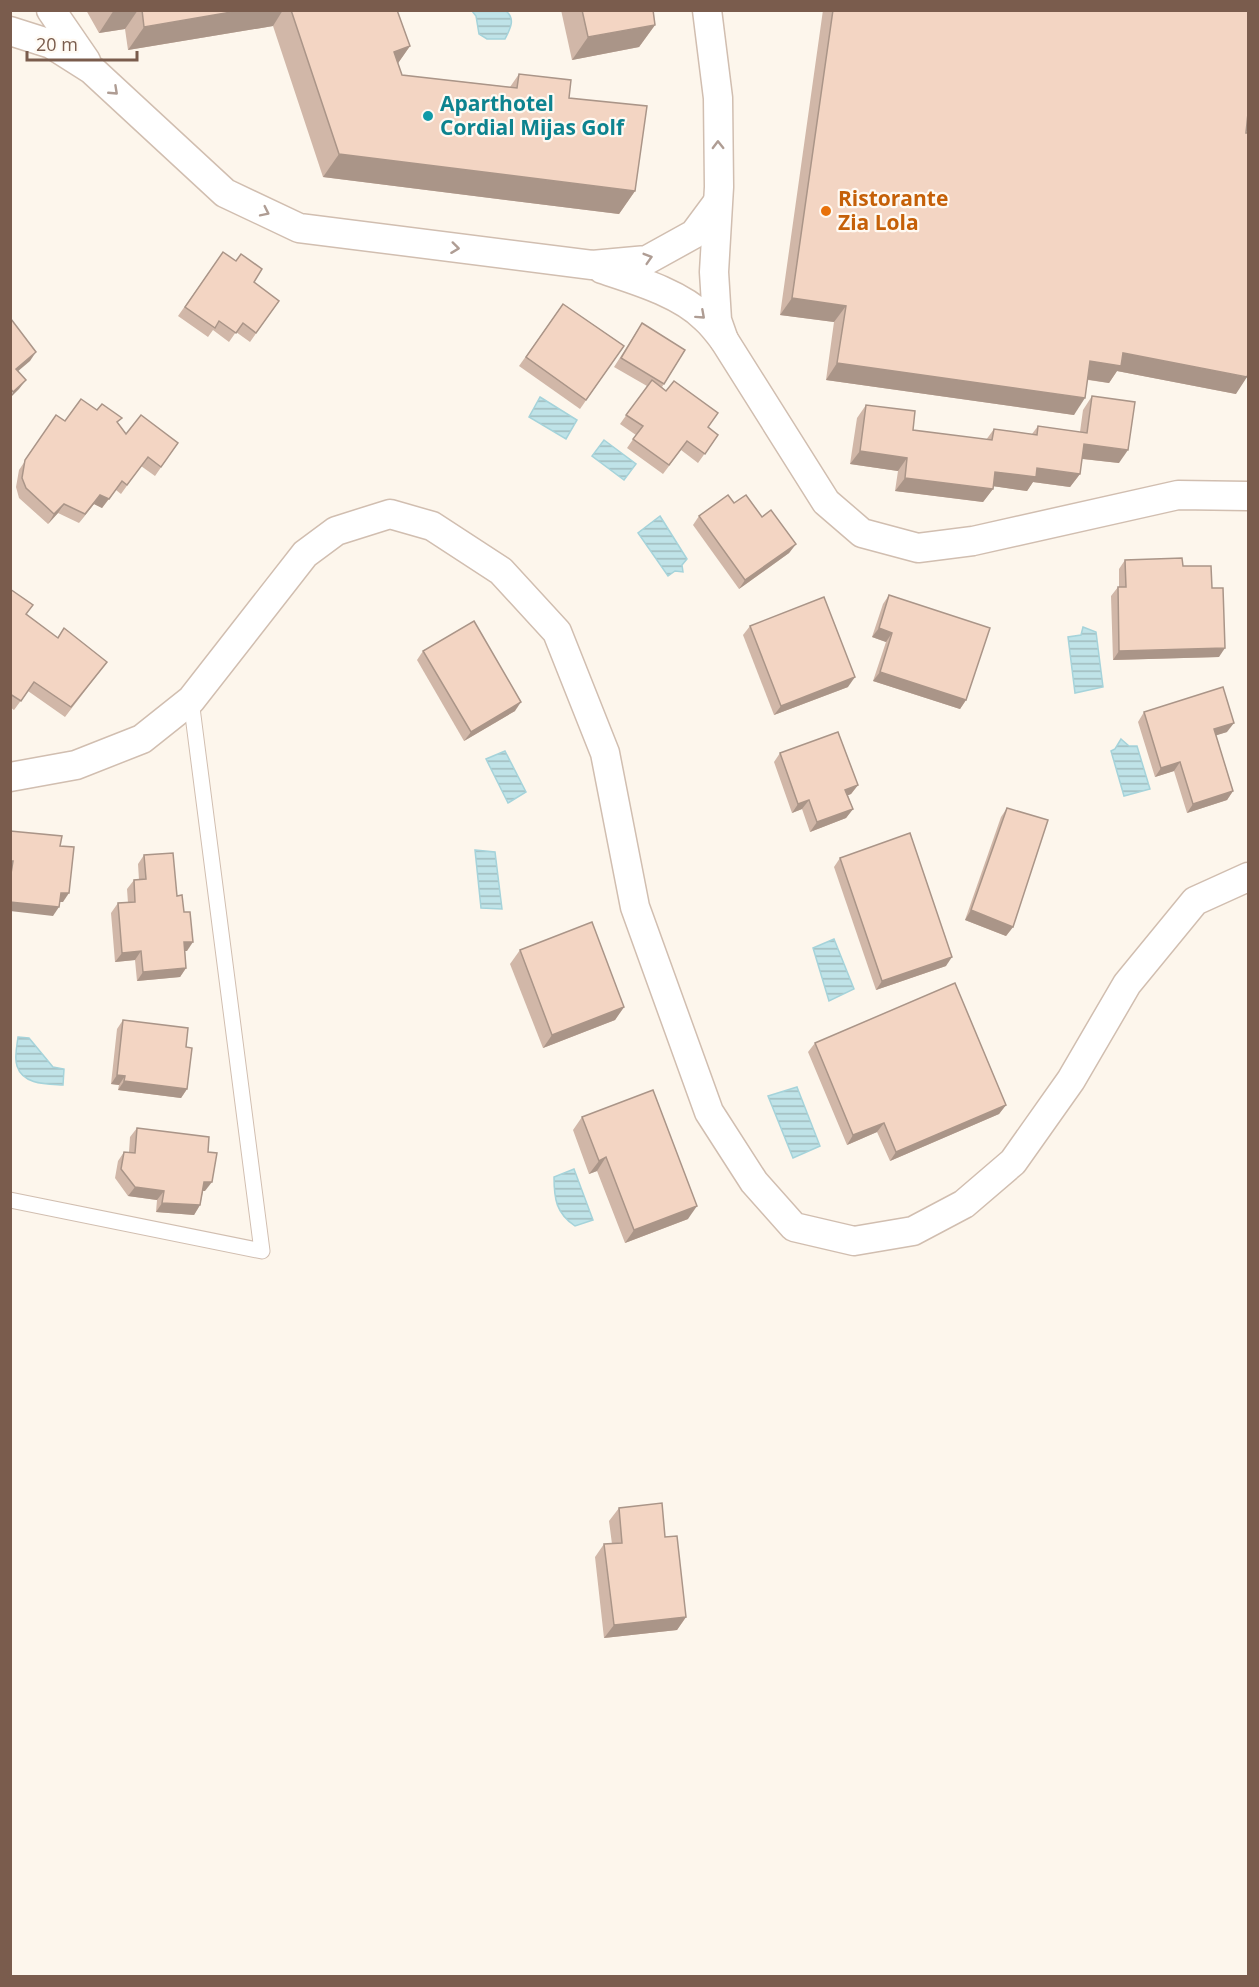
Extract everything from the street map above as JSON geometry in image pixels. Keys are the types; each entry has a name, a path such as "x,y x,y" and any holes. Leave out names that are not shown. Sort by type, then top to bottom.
{"street":[{"path":"51,10 92,70"},
{"path":"707,10 718,98 714,272 717,320 724,340"},
{"path":"10,31 51,45 92,70 225,193 299,228 592,265 646,284 686,303 705,317 724,340 826,502 862,533 918,548 973,541 1178,495 1248,496"},
{"path":"592,265 647,260 694,234 717,203"},
{"path":"10,777 76,765 142,740 191,700 305,554 336,531 390,514 432,526 501,571 557,632 605,753 635,908 709,1112 754,1182 794,1227 854,1241 914,1231 964,1204 1012,1162 1071,1080 1127,984 1195,901 1248,877"}],"lane":[{"path":"10,1200 262,1251 191,700"}],"water":[{"path":"472,11 506,11 511,21 505,39 487,39 479,34 476,16"},
{"path":"540,397 577,420 566,439 529,417"},
{"path":"604,440 636,464 624,480 592,456"},
{"path":"660,516 687,559 682,565 683,572 675,571 668,576 638,533"},
{"path":"1083,627 1096,632 1103,687 1075,693 1068,637 1081,635"},
{"path":"1121,739 1129,746 1137,746 1150,789 1124,796 1111,751"},
{"path":"505,751 526,792 508,803 486,759"},
{"path":"475,850 495,852 502,909 481,908"},
{"path":"834,939 854,989 829,1001 813,948"},
{"path":"18,1037 29,1038 53,1067 64,1069 63,1085 36,1082 24,1077 17,1066"},
{"path":"797,1087 820,1146 793,1158 768,1096"},
{"path":"574,1169 593,1220 575,1226 560,1211 554,1185 554,1177"}],"building":[{"path":"142,10 243,10 144,27"},
{"name":"Aparthotel Cordial Mijas Golf","path":"291,10 397,10 410,46 394,52 402,75 517,88 519,74 571,80 569,98 647,106 635,191 339,154"},
{"path":"582,10 653,10 655,25 588,37"},
{"path":"833,10 1248,10 1247,377 1123,353 1121,366 1090,361 1085,398 837,363 846,306 792,298"},
{"path":"223,252 236,261 241,254 262,269 254,282 279,301 256,333 243,323 236,333 219,321 215,328 185,307"},
{"path":"563,304 624,346 586,400 526,357"},
{"path":"10,319 36,352 16,369 26,380 13,392 10,388"},
{"path":"642,323 685,350 664,384 621,358"},
{"path":"652,380 666,391 674,381 718,413 708,427 718,435 705,454 687,441 669,465 633,439 643,426 626,415"},
{"path":"1092,396 1135,402 1128,450 1084,444 1080,474 1037,468 1036,477 995,472 993,489 905,478 907,458 860,451 866,405 915,411 913,430 992,440 994,429 1037,435 1038,426 1087,433"},
{"path":"81,399 97,410 102,404 122,418 117,422 126,434 141,415 178,443 161,467 148,457 127,485 122,481 109,499 100,495 85,514 64,504 54,514 26,488 22,478 25,460 56,415 65,421"},
{"path":"728,495 734,503 746,495 762,517 771,510 796,544 745,580 699,516"},
{"path":"1182,558 1183,566 1211,566 1212,588 1223,588 1225,648 1119,651 1118,587 1126,587 1125,560"},
{"path":"10,589 33,605 26,614 58,638 64,628 107,662 71,707 34,682 21,701 10,694"},
{"path":"889,595 990,628 966,700 880,672 892,633 879,628"},
{"path":"824,597 855,677 781,706 750,626"},
{"path":"474,621 521,702 471,732 423,651"},
{"path":"1223,687 1234,723 1214,729 1233,791 1193,804 1180,762 1161,768 1144,712"},
{"path":"838,732 858,785 845,790 853,809 817,822 809,800 798,804 780,753"},
{"path":"1007,808 1048,820 1013,927 971,910"},
{"path":"10,831 62,836 60,846 74,847 69,893 61,893 59,907 10,902 13,861 10,861"},
{"path":"910,833 952,957 882,981 840,858"},
{"path":"173,853 177,896 182,895 184,912 190,912 193,942 184,942 186,968 143,972 141,951 122,953 118,903 135,902 134,880 146,879 144,855"},
{"path":"592,922 624,1007 552,1035 520,950"},
{"path":"955,983 1006,1105 896,1152 884,1123 853,1135 815,1043"},
{"path":"123,1020 188,1028 186,1047 192,1048 187,1089 124,1081 125,1076 117,1075"},
{"path":"653,1090 697,1206 634,1230 606,1157 599,1161 582,1117"},
{"path":"137,1128 209,1137 208,1152 217,1153 212,1182 204,1182 200,1205 162,1203 164,1191 135,1187 121,1169 124,1152 135,1153"},
{"path":"662,1503 665,1537 677,1536 686,1617 614,1625 604,1544 622,1543 619,1508"}],"place":[{"name":"Aparthotel Cordial Mijas Golf","path":"428,116"},
{"name":"Ristorante Zia Lola","path":"826,211"}]}
